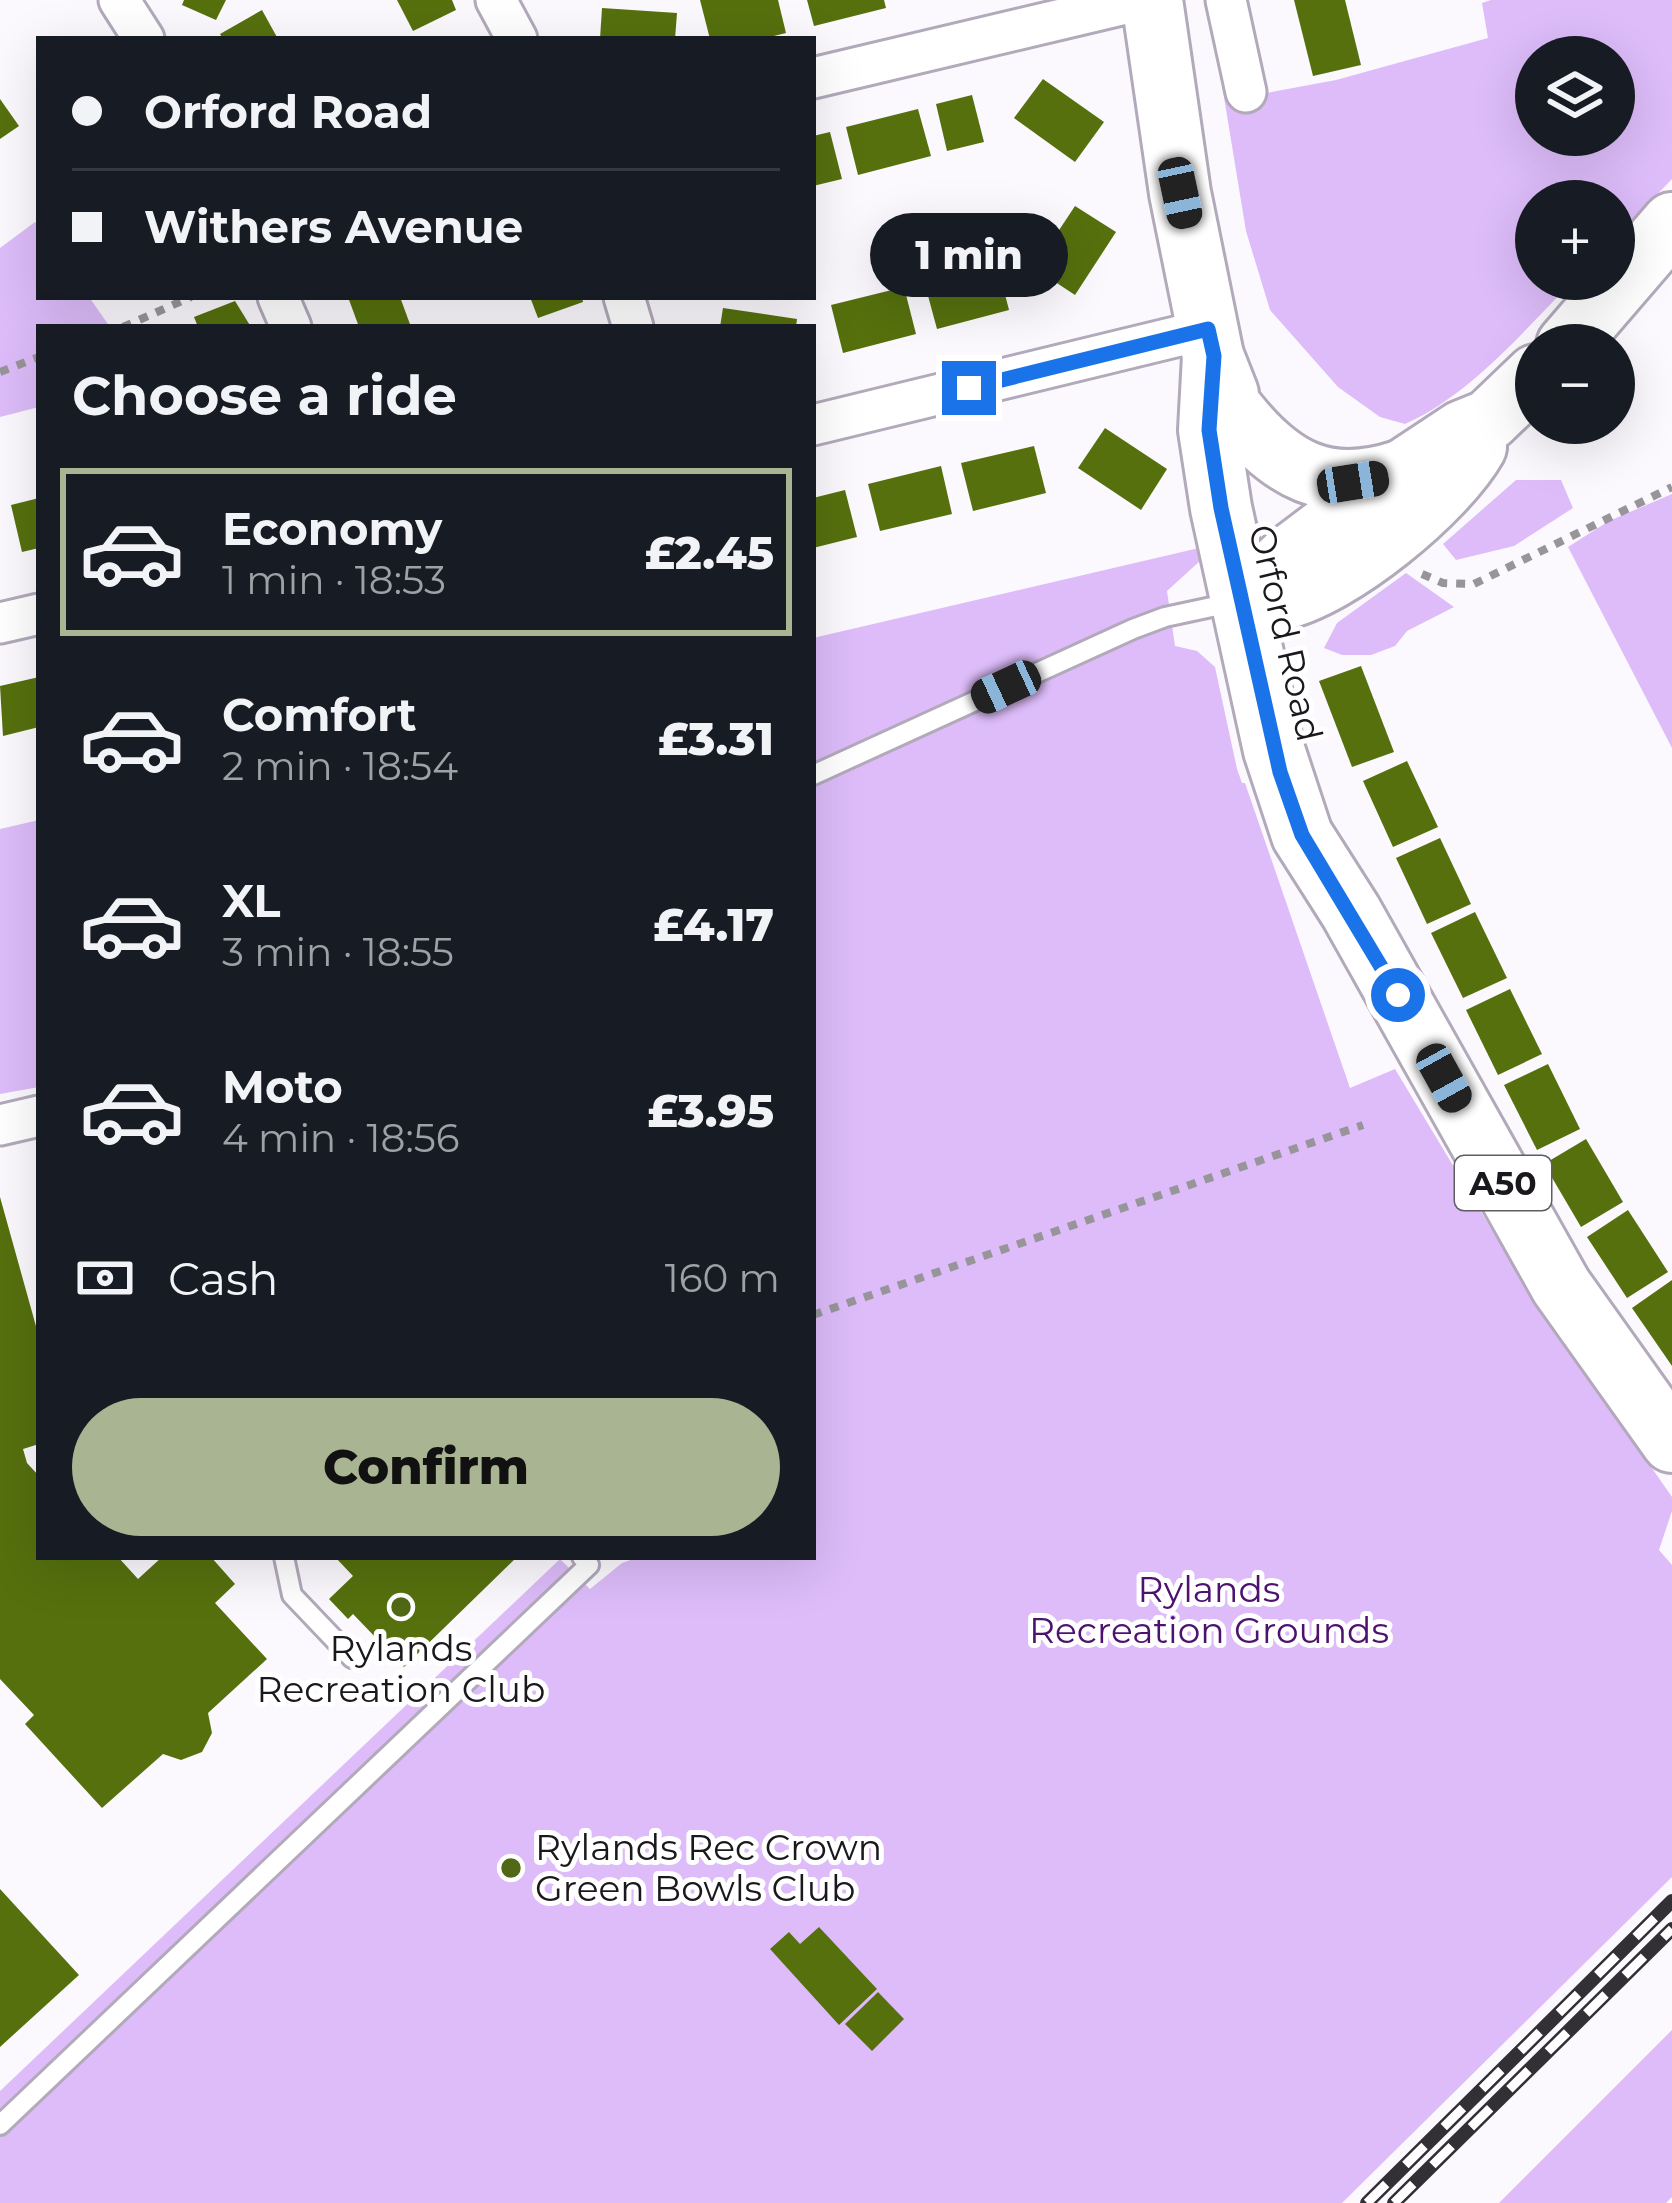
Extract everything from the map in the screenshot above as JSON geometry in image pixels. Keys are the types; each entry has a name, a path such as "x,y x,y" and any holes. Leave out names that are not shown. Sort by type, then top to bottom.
{"main road":[{"name":"Orford Road","path":"1152,0 1178,181 1211,342 1235,412 1263,592"},
{"path":"1585,324 1672,223"},
{"name":"Orford Road","path":"1211,342 1209,430 1339,829 1351,912 1561,1286 1672,1442"},
{"path":"1263,592 1340,575 1454,481 1489,420 1515,395"},
{"path":"1235,412 1256,439 1317,477 1353,482 1403,470"},
{"path":"1263,592 1403,470 1462,431 1489,420"}],"street":[{"path":"119,0 142,36"},
{"path":"496,0 515,36"},
{"path":"816,77 1142,0"},
{"path":"1226,0 1246,92"},
{"path":"816,424 1211,342"},
{"path":"0,623 36,615"},
{"path":"0,1125 36,1118"}],"lane":[{"path":"816,774 1133,629 1263,592"},
{"path":"285,1560 292,1595 352,1658"},
{"path":"0,2126 589,1565 585,1560"}],"path":[{"path":"129,324 184,300"},
{"path":"0,372 36,358"},
{"path":"1408,568 1443,583 1474,584 1672,487"},
{"path":"816,1315 1363,1125"}],"green space":[{"path":"1208,0 1239,98 1336,80 1488,38 1482,3 1491,0 1672,0 1672,179 1635,217 1635,180 1515,180 1515,300 1554,300 1531,324 1515,324 1515,340 1453,396 1405,424 1380,417 1338,387 1270,310 1246,231"},
{"path":"35,222 36,300 91,300 108,324 36,324 36,408 0,417 0,248"},
{"path":"1516,480 1561,480 1573,508 1514,546 1456,560 1443,544"},
{"path":"1672,494 1672,748 1568,547 1609,521"},
{"name":"Rylands Recreation Grounds","path":"1199,548 1201,560 1167,591 1175,646 1197,651 1215,667 1237,769 1350,1088 1395,1069 1528,1290 1672,1497 1659,1550 1672,1565 1672,1877 1342,2203 0,2203 0,2091 559,1560 590,1589 630,1560 816,1560 816,637"},
{"path":"1406,573 1454,607 1407,631 1395,646 1371,655 1342,655 1324,648 1337,623"},
{"path":"36,821 36,1088 0,1094 0,829"},
{"path":"1672,2030 1672,2197 1666,2203 1499,2203"}],"building":[{"path":"184,0 226,0 216,20 182,5"},
{"path":"397,0 452,0 456,10 413,31"},
{"path":"700,0 778,0 786,33 709,36"},
{"path":"807,0 884,0 886,8 814,26"},
{"path":"1294,0 1345,0 1361,65 1313,76"},
{"path":"602,8 677,13 675,36 600,36"},
{"path":"262,10 276,36 221,36"},
{"path":"1043,79 1104,122 1075,162 1014,118"},
{"path":"972,95 984,142 947,151 936,104"},
{"path":"0,99 19,126 0,139"},
{"path":"918,109 931,156 858,175 846,127"},
{"path":"830,132 842,179 816,185 816,135"},
{"path":"1075,206 1116,232 1075,295 1034,268"},
{"path":"997,263 1009,310 937,329 924,281"},
{"path":"904,287 916,334 843,353 831,305"},
{"path":"349,300 401,300 410,324 358,324"},
{"path":"531,300 583,300 583,302 538,318"},
{"path":"235,301 249,324 197,324 194,317"},
{"path":"723,308 797,319 796,324 720,324"},
{"path":"1105,428 1167,469 1141,510 1078,468"},
{"path":"1034,446 1046,493 973,511 961,463"},
{"path":"941,466 952,514 880,531 868,484"},
{"path":"845,490 857,537 816,547 816,497"},
{"path":"36,499 36,549 22,552 11,505"},
{"path":"1361,666 1394,752 1352,767 1319,681"},
{"path":"36,678 36,728 3,736 0,686"},
{"path":"1407,761 1438,827 1393,847 1363,781"},
{"path":"1440,838 1471,904 1427,924 1396,858"},
{"path":"1475,912 1507,978 1463,998 1431,933"},
{"path":"1510,989 1542,1054 1498,1075 1466,1010"},
{"path":"1548,1064 1580,1129 1537,1150 1504,1085"},
{"path":"1586,1139 1623,1202 1581,1227 1544,1164"},
{"path":"0,1197 36,1326 36,1445 23,1449 36,1473 36,1560 121,1560 138,1579 159,1560 214,1560 235,1584 215,1603 267,1659 208,1713 212,1733 202,1752 181,1760 163,1754 102,1808 25,1724 34,1715 0,1679"},
{"path":"1628,1210 1668,1272 1627,1298 1587,1237"},
{"path":"1672,1280 1672,1366 1632,1308"},
{"name":"Rylands Recreation Club","path":"338,1560 514,1560 404,1667 353,1614 348,1619 329,1599 353,1576"},
{"path":"0,1889 79,1975 0,2047"},
{"path":"819,1927 877,1989 839,2025 770,1949 789,1932 800,1944"},
{"path":"878,1992 904,2019 872,2051 845,2024"}],"railway":[{"path":"1367,2203 1672,1901"},
{"path":"1394,2203 1672,1929"}],"place":[{"name":"Rylands Recreation Club","path":"401,1607"},
{"name":"Rylands Rec Crown Green Bowls Club","path":"511,1868"}],"route":[{"path":"969,388 1208,329 1214,356 1209,430 1221,508 1280,772 1302,835 1398,995"}]}
